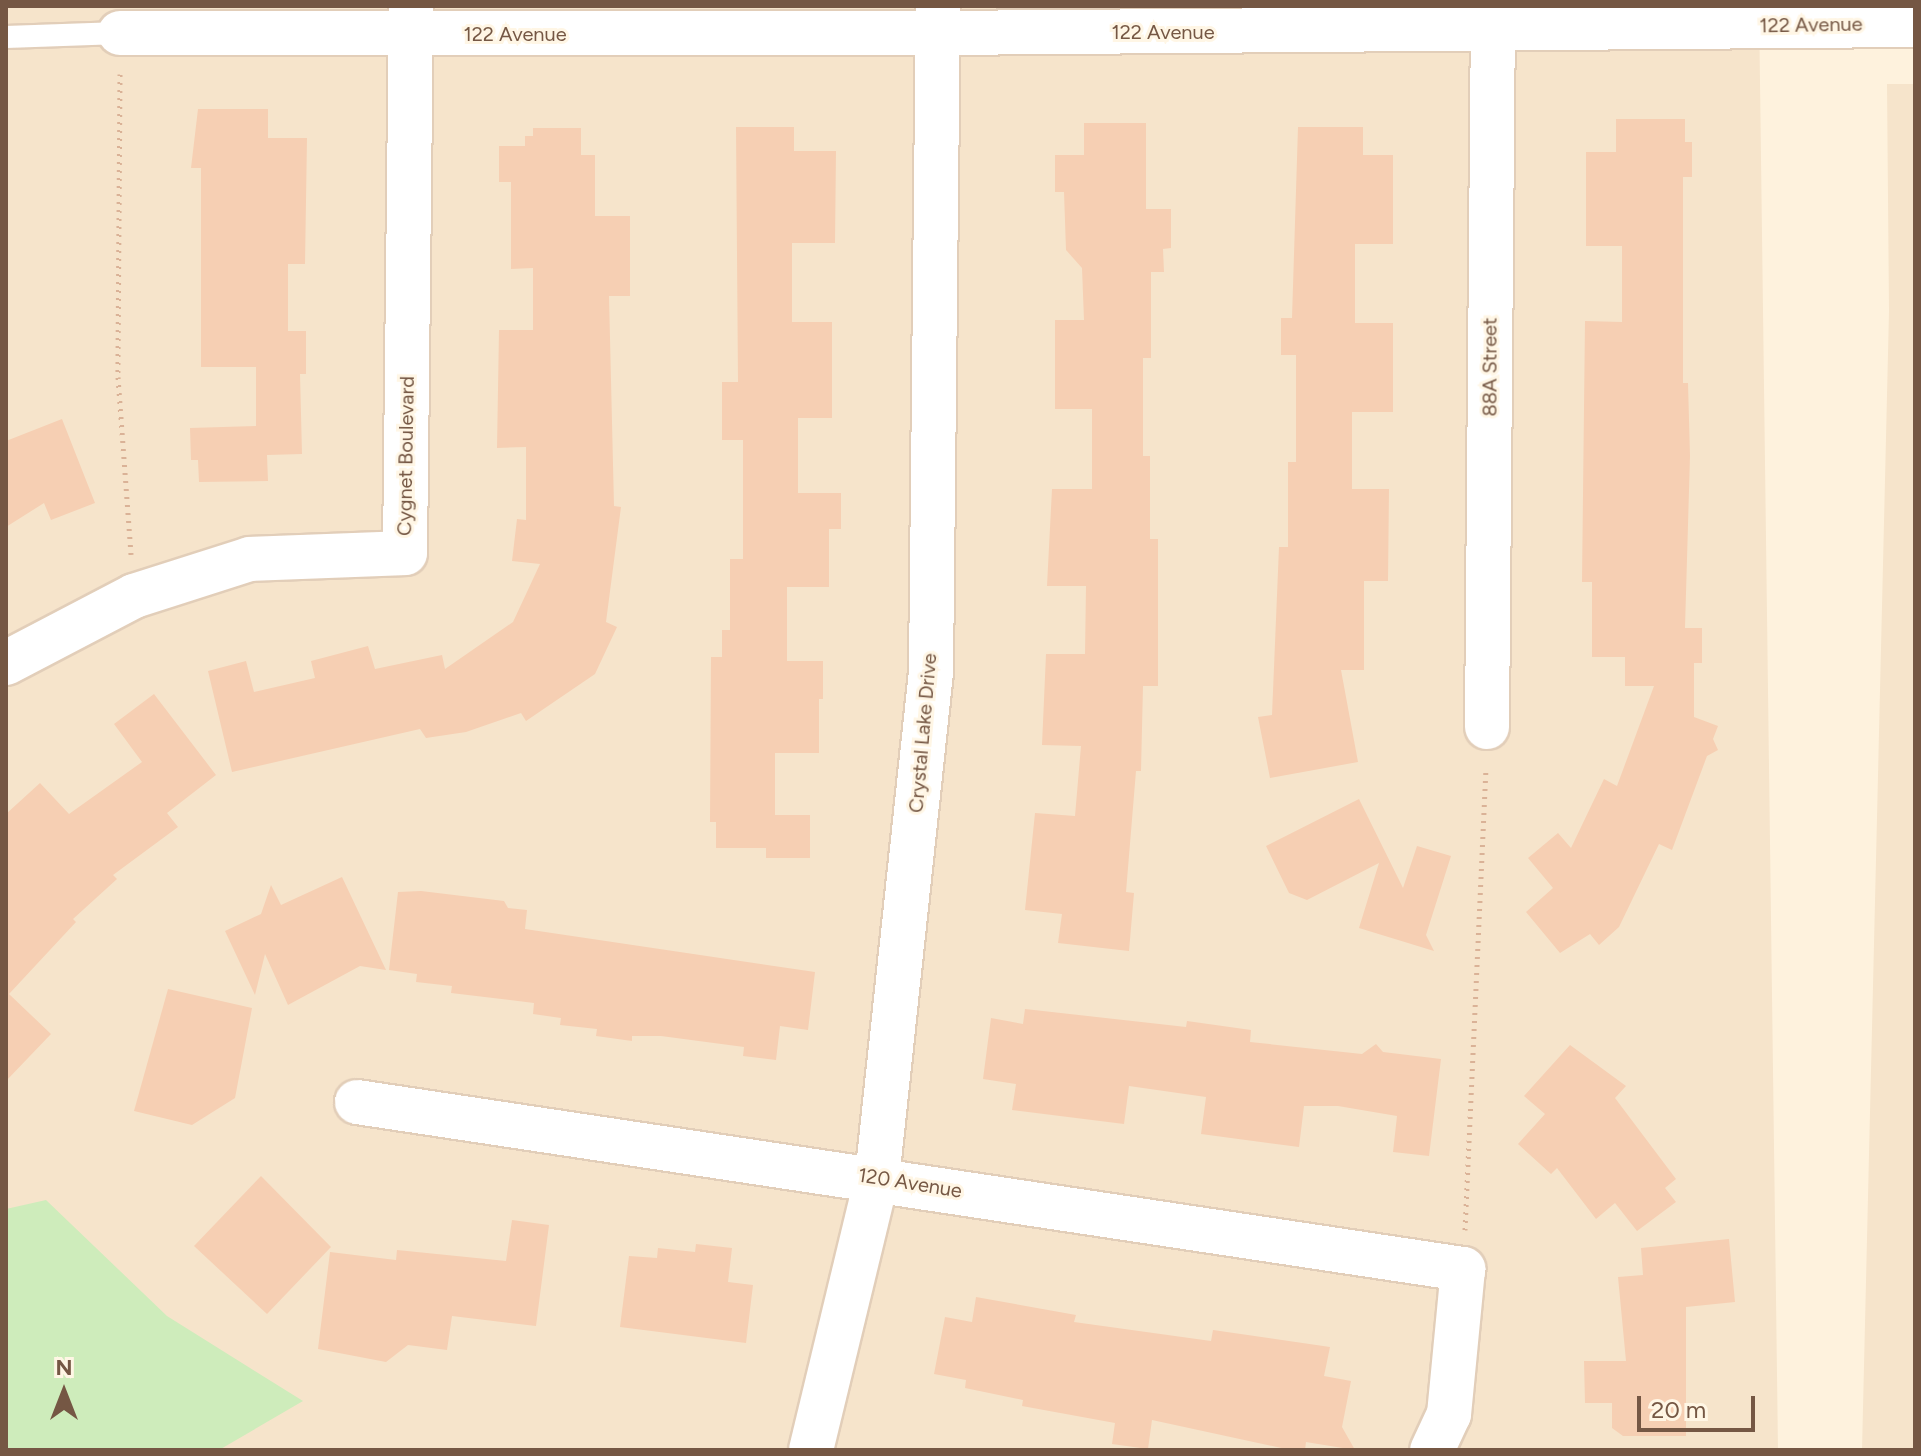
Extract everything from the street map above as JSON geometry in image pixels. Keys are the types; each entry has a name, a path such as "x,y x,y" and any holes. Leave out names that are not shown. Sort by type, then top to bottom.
{"street":[{"name":"122 Avenue","path":"120,33 333,18 1493,18 1915,25"},
{"name":"88A Street","path":"1487,727 1493,18"},
{"name":"Crystal Lake Drive","path":"811,1450 877,1178 931,672 938,19"},
{"name":"Cygnet Boulevard","path":"6,663 134,596 250,559 405,553 411,20"},
{"name":"120 Avenue","path":"357,1102 877,1178 1463,1269"},
{"path":"1448,1438 1463,1269"}],"lane":[{"path":"6,37 120,33"}],"path":[{"path":"120,33 118,377 134,596"},
{"path":"1463,1269 1487,727"}],"shaded area":[{"path":"6,6 1759,6 1778,1450 6,1450"},
{"path":"1887,84 1915,84 1915,1450 1862,1450 1889,311"}],"green space":[{"path":"46,1200 167,1316 303,1401 219,1450 6,1450 6,1209"}],"building":[{"path":"198,109 268,109 268,138 307,138 305,264 288,264 288,331 306,331 306,374 300,374 302,454 267,455 268,481 199,482 198,460 191,460 190,428 256,426 256,367 201,367 201,168 191,168"},
{"path":"1616,119 1685,119 1685,142 1692,142 1692,177 1683,177 1683,383 1688,383 1690,456 1685,628 1702,628 1702,663 1694,663 1694,717 1718,726 1713,739 1718,750 1707,756 1672,850 1659,844 1619,927 1599,945 1590,934 1560,953 1526,912 1553,888 1528,858 1558,833 1571,848 1604,779 1617,786 1654,686 1625,686 1625,657 1592,657 1592,582 1582,582 1585,321 1622,322 1622,246 1586,246 1586,152 1616,152"},
{"path":"1084,123 1146,123 1146,209 1171,209 1171,248 1163,249 1164,272 1151,272 1151,358 1143,358 1143,456 1150,456 1150,539 1158,539 1158,686 1143,686 1141,771 1136,771 1126,892 1134,893 1129,951 1058,943 1062,914 1025,910 1035,813 1075,816 1081,746 1042,745 1046,654 1085,654 1086,586 1047,586 1052,489 1092,489 1092,409 1055,409 1055,320 1084,320 1082,268 1066,250 1064,192 1055,192 1055,155 1084,155"},
{"path":"736,127 794,127 794,151 836,151 835,243 792,243 792,322 832,322 832,418 798,418 798,493 841,493 841,529 829,529 829,587 787,587 787,661 823,661 823,699 819,699 819,753 775,753 775,815 810,815 810,858 766,858 766,848 716,848 716,822 710,822 711,657 722,657 722,630 730,630 730,559 743,559 743,440 722,440 722,382 738,382"},
{"path":"1298,127 1363,127 1363,155 1393,155 1393,244 1355,244 1355,323 1393,323 1393,412 1352,412 1352,489 1389,489 1388,581 1364,581 1364,670 1341,670 1358,762 1270,778 1258,717 1272,715 1279,547 1288,547 1288,462 1296,462 1296,355 1281,355 1281,318 1292,318"},
{"path":"533,128 581,128 581,155 595,155 595,216 630,216 630,296 609,296 614,506 621,507 606,622 617,627 595,674 526,721 521,713 466,732 426,738 420,729 232,772 208,671 246,661 254,692 315,678 311,661 368,646 375,669 442,655 445,669 513,622 540,564 512,561 517,519 526,520 526,447 497,448 499,330 533,330 533,268 511,269 511,182 499,182 499,146 525,146 525,136 533,136"},
{"path":"62,419 95,503 51,520 44,503 6,527 6,441"},
{"path":"154,694 216,775 167,813 178,827 113,875 117,879 73,919 76,922 9,994 51,1034 6,1081 6,814 40,783 69,814 142,762 114,724"},
{"path":"1359,799 1403,888 1417,846 1451,856 1426,935 1434,951 1359,928 1379,863 1307,900 1289,893 1266,846"},
{"path":"342,877 386,970 360,966 288,1005 265,954 255,995 225,931 261,914 271,885 281,905"},
{"path":"421,891 504,901 508,908 527,910 525,929 815,972 808,1030 780,1026 776,1060 743,1056 744,1047 661,1036 632,1036 632,1041 596,1036 597,1029 560,1025 561,1018 533,1014 534,1003 451,993 452,986 416,982 417,974 389,970 398,892"},
{"path":"168,989 252,1008 235,1098 192,1125 134,1111"},
{"path":"1025,1009 1186,1027 1187,1021 1251,1030 1250,1042 1362,1054 1376,1044 1383,1052 1441,1059 1429,1156 1393,1152 1397,1116 1338,1106 1304,1106 1299,1147 1201,1134 1206,1097 1129,1086 1124,1124 1012,1110 1016,1084 983,1079 991,1018 1023,1024"},
{"path":"1570,1045 1626,1086 1615,1098 1676,1179 1665,1188 1676,1202 1637,1231 1615,1203 1596,1219 1557,1168 1551,1174 1518,1144 1545,1114 1524,1096"},
{"path":"261,1176 331,1247 267,1314 194,1246"},
{"path":"512,1220 549,1225 536,1326 452,1316 447,1350 408,1345 386,1362 318,1349 330,1252 396,1260 397,1250 506,1261"},
{"path":"1729,1239 1735,1302 1686,1307 1686,1436 1623,1436 1612,1428 1612,1403 1585,1403 1584,1361 1626,1361 1618,1277 1643,1275 1641,1248"},
{"path":"696,1244 732,1248 728,1282 753,1285 746,1343 620,1327 629,1256 657,1258 658,1248 695,1252"},
{"path":"976,1297 1076,1315 1074,1322 1211,1341 1213,1330 1330,1347 1324,1376 1351,1381 1342,1427 1355,1450 1306,1442 1305,1450 1291,1450 1152,1420 1148,1449 1112,1444 1115,1423 1022,1406 1023,1400 965,1388 966,1380 934,1374 945,1317 972,1322"}]}
